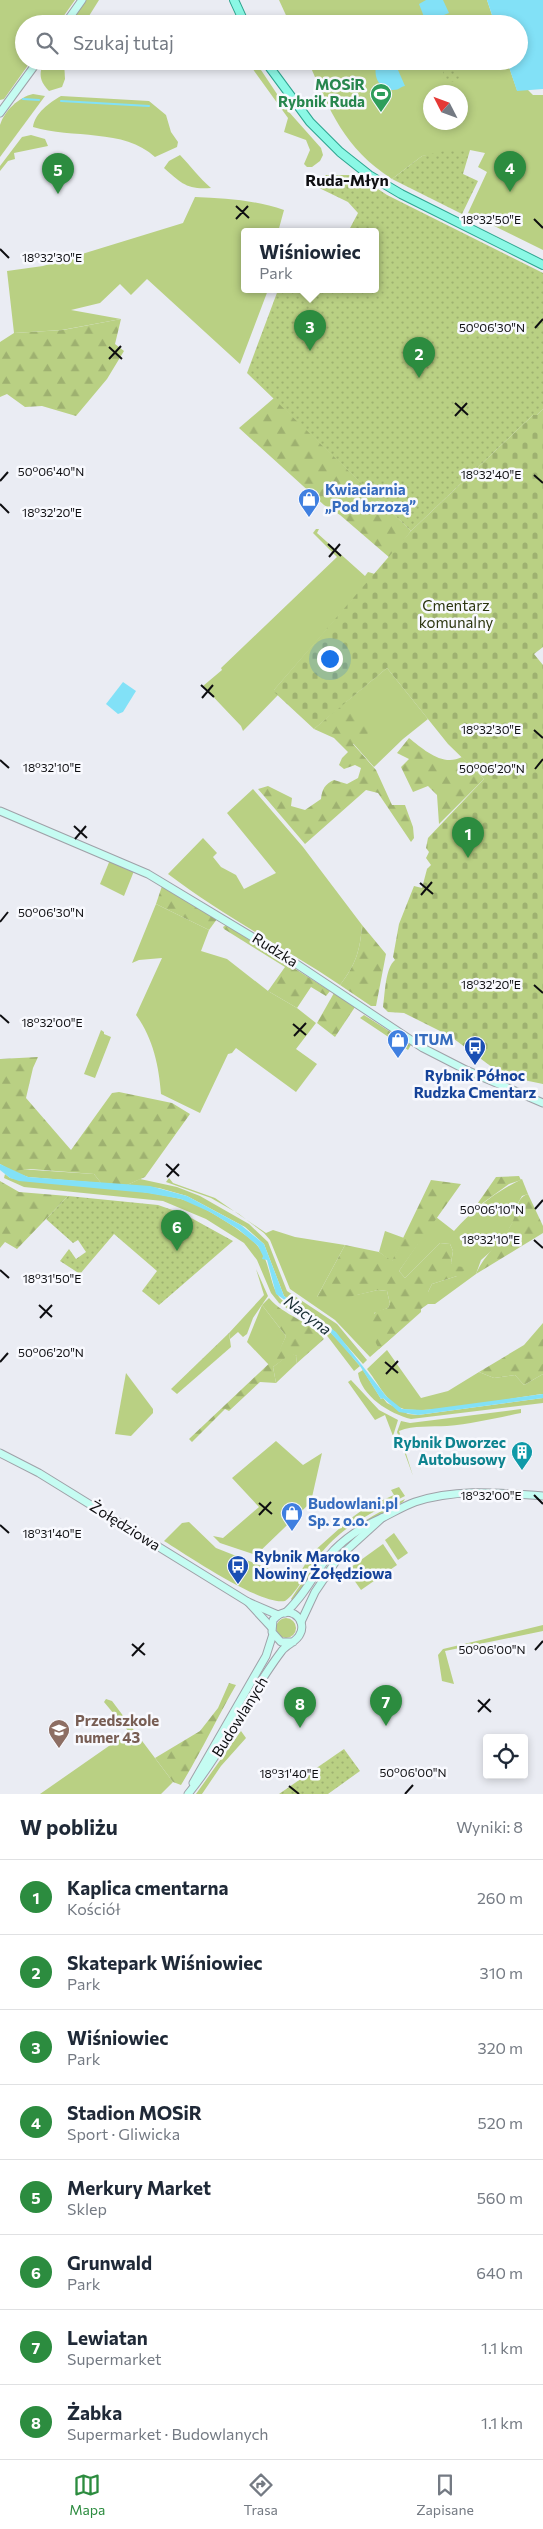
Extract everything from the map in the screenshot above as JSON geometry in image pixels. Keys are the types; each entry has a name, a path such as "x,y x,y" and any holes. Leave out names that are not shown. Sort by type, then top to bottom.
{"main road":[{"path":"234,0 241,15"},
{"path":"272,70 310,122 335,147 369,175 401,194 543,265"}],"street":[{"path":"71,15 82,0"},
{"path":"0,114 32,70"},
{"name":"Rudzka","path":"0,811 148,874 283,955 423,1048 466,1070 543,1103"},
{"name":"Żołędziowa","path":"0,1453 32,1469 248,1602 282,1614"},
{"path":"384,1516 338,1558 315,1592 301,1622 300,1634 293,1642 282,1642 272,1630 282,1614 297,1602 314,1575 339,1546 359,1529 384,1516 416,1502 451,1494 477,1492 543,1496"},
{"name":"Żołędziowa","path":"248,1602 272,1630"},
{"path":"282,1614 293,1614 301,1622"},
{"name":"Budowlanych","path":"188,1794 212,1747 266,1656 272,1630"},
{"name":"Budowlanych","path":"188,1794 238,1722 280,1652 293,1642"}],"green space":[{"path":"0,0 75,0 64,15 15,15 15,70 25,70 4,99 0,100"},
{"path":"85,0 99,0 90,15 76,15"},
{"path":"279,0 487,0 492,15 286,15"},
{"path":"41,70 64,70 65,79 62,87 49,91 43,84"},
{"path":"253,70 261,70 289,112 321,148 323,155 320,161 312,167 307,167 304,164 310,150 306,140 284,132 288,118"},
{"name":"MOSiR Rybnik Ruda","path":"312,70 510,70 517,90 528,90 533,95 543,95 543,250 468,213 487,172 478,167 485,153 470,150 422,156 392,179 362,155 340,127"},
{"path":"444,70 460,70 461,73 458,79 452,82 446,79 443,73"},
{"path":"33,94 45,96 0,157 0,125 2,120 17,101"},
{"path":"61,96 149,101 166,115 171,132 178,142 177,147 155,157 142,148 113,138 48,131 33,127 37,117 47,105"},
{"path":"31,135 45,139 48,146 14,153 15,159 8,161 0,171 0,166 22,137"},
{"path":"452,149 470,150 463,174 478,181 462,214 392,179 422,156"},
{"path":"180,155 211,188 190,187 175,178 164,168 169,161"},
{"path":"326,175 357,175 387,195 543,273 543,409 537,415 533,415 411,531 247,373 277,293 379,293 379,228 350,228 358,213 348,202 315,186"},
{"path":"195,197 240,200 284,210 279,228 241,228 241,293 267,293 240,364 147,279 131,295 120,284 100,303 71,310 121,319 62,330 14,333 7,271 43,266 183,223"},
{"path":"121,319 115,344 124,351 107,379 76,416 42,406 25,407 7,394 0,397 0,342 14,333 63,330"},
{"path":"274,398 411,531 390,558 340,515 324,505 239,428"},
{"name":"Cmentarz komunalny","path":"543,409 543,647 534,654 543,665 543,1084 504,1076 450,1036 404,1013 388,1012 383,1007 387,975 395,960 393,957 399,924 414,886 422,888 427,869 431,865 426,858 429,852 426,848 428,838 484,779 448,744 387,668 314,729 273,691 411,531 533,415 537,415"},
{"path":"316,529 319,529 317,533 365,576 368,572 375,574 274,690 278,695 243,731 241,726 203,686 222,670 221,668 337,557 313,533"},
{"path":"387,668 428,719 403,739 374,767 329,716"},
{"path":"345,702 361,710 375,725 363,739 353,744 376,770 392,805 405,805 413,827 414,838 411,842 378,793 366,790 305,844 258,789 268,786 292,798 291,806 305,810 321,799 324,787 334,780 347,784 358,778 361,768 355,765 344,769 339,765 342,758 348,752 334,738 314,729"},
{"path":"409,738 427,752 441,759 455,760 462,757 484,779 439,824 437,795 428,786 413,792 401,767 409,759 397,753"},
{"path":"253,789 303,847 362,925 356,957 340,985 231,917 168,874 203,838 217,853 213,857 221,867 236,875 244,889 276,873 227,813"},
{"path":"110,860 134,871 124,896 100,884"},
{"path":"162,886 217,919 209,930 156,904"},
{"path":"156,904 209,930 201,951 227,959 268,991 297,1008 316,1023 296,1049 317,1064 296,1092 236,1048 232,1053 228,1054 200,1113 161,1094 159,1073 151,1043 136,1015 162,958 139,960 132,963"},
{"path":"226,925 330,991 326,996 311,987 297,1008 268,991 285,967 224,929 223,927"},
{"path":"362,925 386,954 376,1006 371,1006 340,985 356,957"},
{"path":"334,993 355,1007 335,1037 317,1023"},
{"path":"364,1015 411,1045 408,1050 360,1018"},
{"path":"101,1030 104,1034 111,1037 95,1078 84,1074"},
{"path":"38,1057 33,1068 26,1098 71,1150 112,1093 119,1092 172,1103 190,1114 145,1177 127,1185 101,1183 94,1174 30,1169 12,1171 0,1164 0,1059"},
{"path":"19,1169 94,1174 101,1183 28,1177 12,1171"},
{"path":"5,1174 10,1178 31,1181 160,1195 181,1199 209,1211 255,1243 264,1257 274,1288 282,1300 332,1334 360,1366 354,1371 325,1333 279,1303 271,1293 257,1260 244,1243 206,1219 163,1201 24,1187 4,1178"},
{"path":"519,1176 521,1180 509,1184 473,1210 496,1177"},
{"path":"169,1178 173,1183 215,1198 235,1212 211,1198 166,1182"},
{"path":"140,1179 177,1187 200,1196 249,1224 268,1242 287,1291 337,1324 367,1360 363,1364 331,1328 284,1296 264,1244 245,1227 187,1196 159,1188 127,1185"},
{"path":"522,1179 528,1194 522,1196 518,1203 517,1215 506,1234 496,1247 481,1260 476,1274 435,1304 428,1304 428,1292 432,1284 457,1276 451,1263 453,1251 450,1244 440,1243 405,1278 399,1271 436,1217 454,1231 485,1202"},
{"path":"431,1180 461,1184 399,1271 405,1278 440,1243 450,1244 453,1251 451,1263 454,1266 464,1267 465,1270 457,1276 432,1284 428,1292 428,1304 379,1349 371,1324 374,1314 377,1311 388,1308 390,1304 387,1291 378,1290 332,1301 317,1297 345,1245 379,1252 392,1261"},
{"path":"0,1181 19,1192 68,1196 17,1249 5,1242 0,1248"},
{"path":"528,1194 543,1226 543,1233 476,1274 479,1267 512,1223 519,1202"},
{"path":"68,1196 158,1205 184,1214 233,1241 159,1305 142,1291 157,1271 114,1234 80,1274 60,1261 69,1249 76,1259 86,1252 78,1240 73,1243 46,1219"},
{"path":"245,1219 266,1233 273,1230 295,1237 345,1245 317,1297 356,1295 378,1290 387,1291 390,1304 388,1308 374,1313 379,1348 421,1312 370,1357 335,1320 290,1289 270,1240 264,1233"},
{"path":"385,1231 404,1238 392,1262 379,1252"},
{"path":"256,1269 268,1296 253,1318 247,1334 243,1337 238,1332 230,1339 229,1333 264,1295"},
{"path":"269,1298 282,1309 312,1328 324,1339 296,1364 297,1356 291,1354 273,1367 276,1383 260,1382 229,1411 225,1409 192,1442 189,1439 276,1357 286,1336 262,1305"},
{"path":"262,1305 286,1336 277,1357 269,1365 247,1342"},
{"path":"543,1323 543,1374 524,1385 515,1375 494,1378 479,1372 524,1345"},
{"path":"229,1333 231,1347 177,1394 171,1389"},
{"path":"387,1350 421,1398 448,1391 479,1372 494,1378 515,1375 524,1385 543,1374 543,1394 428,1410 401,1408 391,1402 367,1369"},
{"path":"291,1353 297,1356 296,1364 276,1383 273,1367"},
{"path":"363,1370 381,1399 383,1398 387,1403 408,1414 418,1415 543,1398 543,1403 411,1419 394,1413 371,1396 360,1381 358,1373"},
{"path":"126,1373 153,1409 153,1413 131,1436 115,1434"},
{"path":"351,1380 379,1410 398,1420 393,1436 385,1415 375,1420 348,1382"},
{"path":"521,1409 521,1413 475,1422 447,1426 417,1427 399,1431 413,1476 397,1432 401,1421 410,1423"},
{"path":"276,1441 303,1465 322,1453 310,1506 307,1506 256,1555 220,1543 213,1536 223,1538 259,1507 232,1478"},
{"path":"399,1487 405,1496 382,1507 340,1534 322,1552 294,1592 285,1601 259,1596 242,1588 164,1541 182,1523 189,1522 216,1548 277,1572 296,1575 301,1571 312,1553 350,1519 365,1508 394,1495 391,1490"},
{"path":"405,1499 403,1502 350,1532 319,1563 293,1601 291,1599 315,1565 340,1540 353,1529 368,1519"},
{"path":"394,1533 408,1553 398,1560 385,1540"},
{"path":"383,1544 397,1565 361,1590 347,1570"},
{"path":"282,1618 290,1618 296,1624 296,1632 290,1638 282,1638 276,1632 276,1624"},
{"path":"543,1625 543,1631 445,1651 454,1684 442,1681 438,1655 443,1649"},
{"path":"229,1683 236,1685 188,1773 181,1785 173,1782 155,1758 200,1731 218,1708"},
{"path":"106,1699 112,1701 173,1782 161,1794 40,1794 129,1732 104,1702"},
{"path":"241,1731 246,1738 221,1766 202,1794 196,1794"},
{"path":"344,1749 360,1771 328,1794 279,1794"}],"water":[{"path":"426,0 443,0 449,13 444,15 423,15 419,4"},
{"path":"487,0 543,0 543,89 517,91 510,70 528,70 528,15 492,15"},
{"path":"376,70 398,70 405,86 393,90 388,89 380,84"},
{"path":"123,682 136,691 123,712 118,714 106,704"},
{"name":"Nacyna","path":"0,1164 28,1177 150,1186 187,1196 241,1225 264,1244 284,1296 336,1332 386,1396 402,1409 424,1410 543,1394 543,1398 418,1415 399,1412 383,1398 381,1399 360,1366 329,1331 276,1294 267,1260 262,1259 263,1256 258,1246 238,1229 210,1212 181,1199 147,1193 19,1181 10,1178 0,1170"}],"waterway":[{"path":"23,99 39,100"},
{"path":"61,101 149,106"}],"place":[{"name":"MOSiR Rybnik Ruda","path":"381,113"},
{"name":"Stadion MOSiR","path":"510,192"},
{"name":"Merkury Market","path":"58,194"},
{"name":"Wiśniowiec","path":"310,351"},
{"name":"Skatepark Wiśniowiec","path":"419,378"},
{"name":"Kwiaciarnia „Pod brzozą”","path":"309,518"},
{"name":"Kaplica cmentarna","path":"468,858"},
{"name":"ITUM","path":"398,1059"},
{"name":"Rybnik Północ Rudzka Cmentarz","path":"475,1066"},
{"name":"Grunwald","path":"177,1251"},
{"name":"Rybnik Dworzec Autobusowy","path":"522,1471"},
{"name":"Budowlani.pl Sp. z o.o.","path":"292,1532"},
{"name":"Rybnik Maroko Nowiny Żołędziowa","path":"238,1585"},
{"name":"Lewiatan","path":"386,1726"},
{"name":"Żabka","path":"300,1728"},
{"name":"Przedszkole numer 43","path":"59,1749"}],"district":[{"name":"Ruda-Młyn","path":"347,180"}]}
